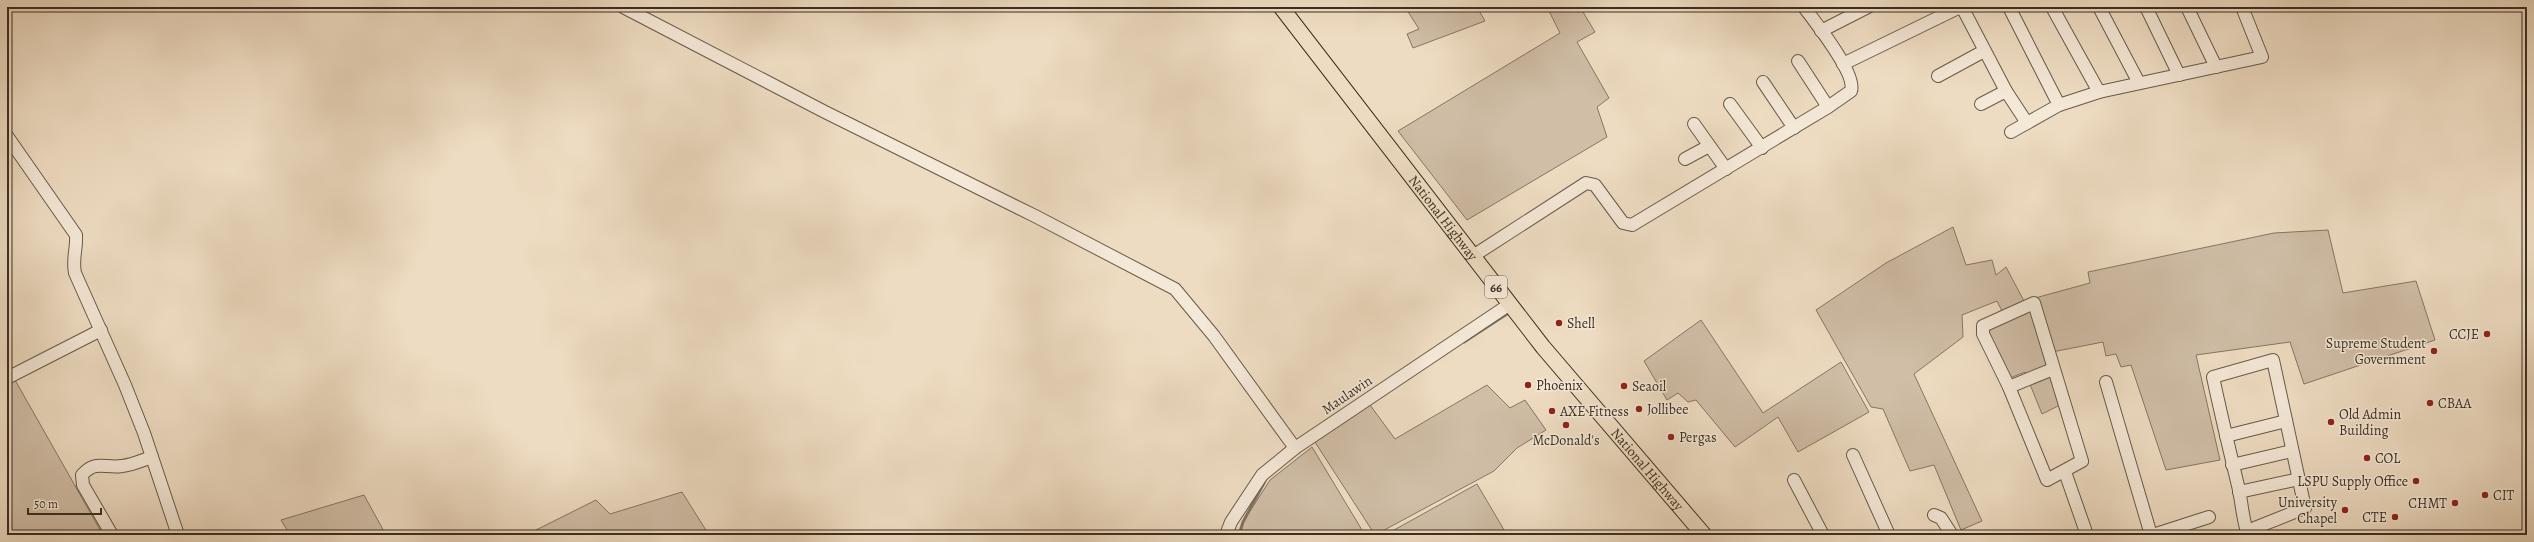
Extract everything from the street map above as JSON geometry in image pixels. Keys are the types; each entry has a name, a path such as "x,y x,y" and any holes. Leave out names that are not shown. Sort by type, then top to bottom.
{"main road":[{"name":"National Highway","path":"1282,7 1558,365 1704,535"}],"street":[{"path":"623,7 825,112 1035,216 1175,289 1214,336 1295,448"},
{"path":"1473,256 1586,183 1595,185 1623,223 1632,225 1828,108 1851,91 1853,86 1843,64 1822,30 1804,7"},
{"path":"1822,30 1868,7"},
{"path":"1843,64 1961,7 2006,91 2028,123"},
{"path":"2009,7 2059,105"},
{"path":"2052,7 2100,92"},
{"path":"2099,7 2139,83"},
{"path":"2146,7 2179,75"},
{"path":"2188,7 2216,67"},
{"path":"2011,132 2059,105 2100,92 2262,57 2242,7"},
{"path":"1938,76 1984,50"},
{"path":"1798,61 1828,108"},
{"path":"1763,82 1794,128"},
{"path":"1981,104 2006,91"},
{"path":"1730,104 1762,148"},
{"path":"1694,124 1726,169"},
{"path":"7,136 76,235 77,246 72,259 74,273 125,385 152,457 178,535"},
{"path":"1685,159 1710,146"},
{"path":"2034,303 2053,369 2082,461 2065,472 2047,480 2010,387 1983,334 1983,326 2034,303"},
{"name":"Maulawin","path":"1226,535 1231,522 1262,475 1295,448 1510,304"},
{"path":"7,378 101,330"},
{"path":"2273,360 2305,508 2248,533 2226,436 2212,376 2273,360"},
{"path":"2010,387 2053,369"},
{"path":"2106,382 2152,535 2209,517"},
{"path":"2226,436 2286,421"},
{"path":"2232,465 2292,451"},
{"path":"1853,455 1889,535"},
{"path":"112,535 83,485 82,475 89,467 100,465 122,466 152,457"},
{"path":"2065,472 2087,535"},
{"path":"1794,480 1823,535"},
{"path":"2239,492 2298,480"},
{"path":"1934,515 1941,518 1952,535"}],"shaded area":[{"path":"1405,7 1477,7 1485,21 1413,48 1407,34 1419,29"},
{"path":"1547,7 1580,7 1595,32 1577,42 1609,98 1597,107 1607,137 1467,220 1398,131 1560,33"},
{"path":"1953,227 1966,265 1992,260 1996,275 2006,267 2024,301 2090,283 2088,272 2274,233 2328,230 2343,293 2416,281 2435,340 2304,384 2290,342 2196,355 2220,460 2166,470 2131,365 2121,367 2116,354 2106,356 2103,342 2052,352 2060,405 2042,414 2025,372 2010,378 1987,331 2006,319 1997,301 1962,315 1963,337 1914,374 1982,521 1961,530 1934,465 1910,471 1883,409 1871,407 1816,310 1886,263"},
{"path":"1701,320 1763,413 1841,362 1869,412 1798,452 1778,417 1735,447 1696,400 1688,402 1678,393 1667,400 1644,361"},
{"path":"15,380 103,535 7,535 7,384"},
{"path":"1487,385 1510,408 1525,400 1546,430 1517,448 1494,471 1375,535 1313,439 1370,405 1395,439"},
{"path":"1312,447 1365,535 1239,535 1243,522 1270,480"},
{"path":"1477,484 1507,535 1385,535"},
{"path":"682,492 709,535 526,535 596,500 610,514"},
{"path":"364,495 386,535 290,535 281,520"}],"waterway":[{"path":"1464,342 1510,312"},
{"path":"1239,535 1243,522 1265,481"}],"place":[{"name":"Shell","path":"1559,323"},
{"name":"CCJE","path":"2487,334"},
{"name":"Supreme Student Government","path":"2434,351"},
{"name":"Phoenix","path":"1528,385"},
{"name":"Seaoil","path":"1624,386"},
{"name":"CBAA","path":"2430,403"},
{"name":"Jollibee","path":"1639,409"},
{"name":"AXE Fitness","path":"1552,411"},
{"name":"Old Admin Building","path":"2331,422"},
{"name":"McDonald's","path":"1566,425"},
{"name":"Pergas","path":"1671,437"},
{"name":"COL","path":"2367,458"},
{"name":"LSPU Supply Office","path":"2416,481"},
{"name":"CIT","path":"2485,495"},
{"name":"CHMT","path":"2455,503"},
{"name":"University Chapel","path":"2345,510"},
{"name":"CTE","path":"2395,517"}]}
